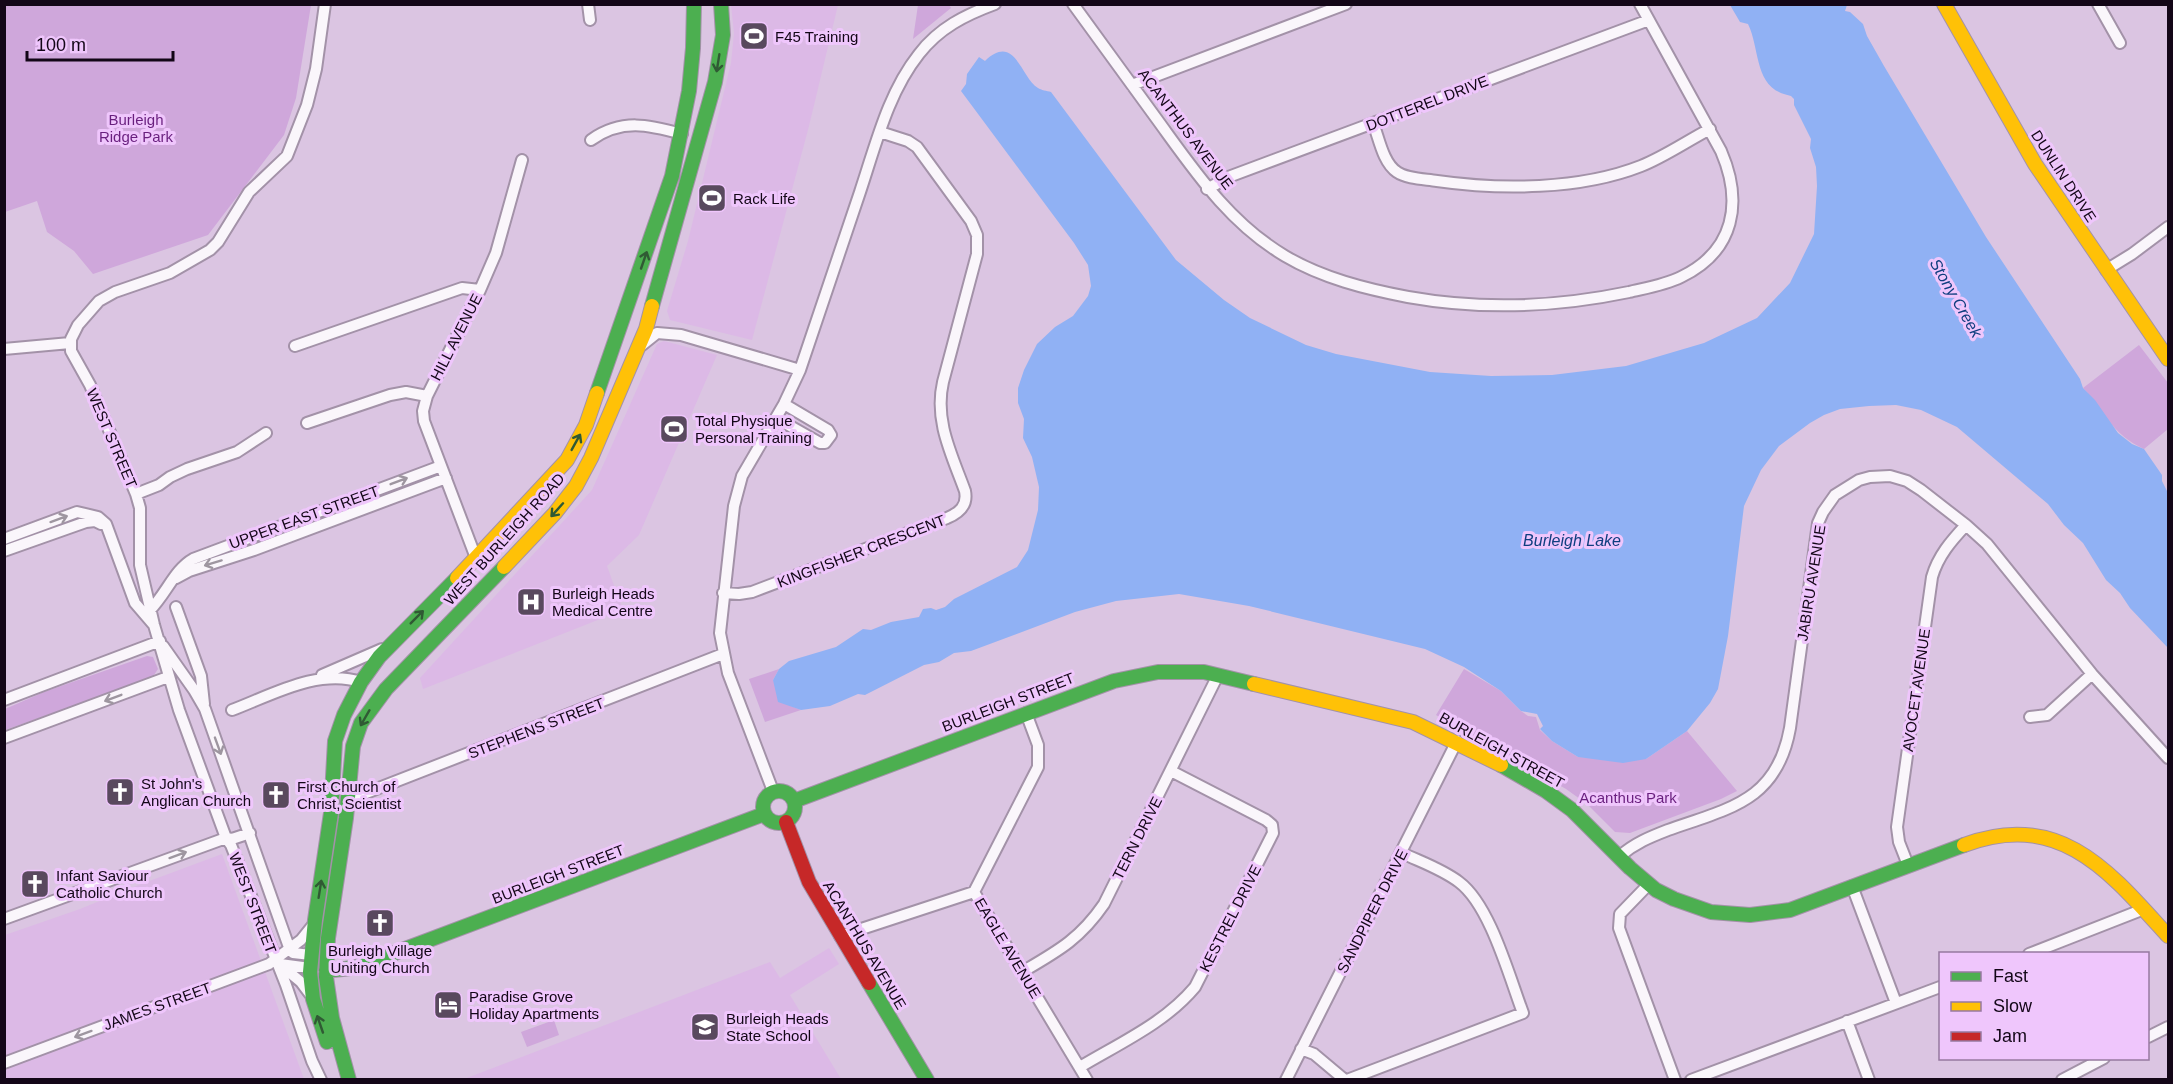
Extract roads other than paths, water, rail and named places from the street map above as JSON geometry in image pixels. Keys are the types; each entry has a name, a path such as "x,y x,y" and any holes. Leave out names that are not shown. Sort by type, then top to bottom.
{"street":[{"path":"4,349 70,343 78,325 99,301 115,292 170,273 210,250 218,242 249,192 276,167 291,149 307,105 316,69 324,4"},
{"path":"588,4 590,20"},
{"name":"WEST BURLEIGH ROAD","path":"337,1080 334,1063 313,999 310,961 331,813 335,741 344,715 361,682 389,645 476,558 567,460 586,425 662,206 682,134 691,86 695,37 694,4"},
{"name":"WEST BURLEIGH ROAD","path":"350,1080 328,1001 326,964 352,753 361,723 386,689 555,513 576,486 591,458 640,347 655,300 715,82 723,35 721,4"},
{"path":"773,791 728,673 720,633 734,506 742,476 784,404 800,370 899,81 920,52 941,31 956,21 995,4"},
{"name":"ACANTHUS AVENUE","path":"1073,4 1208,189 1239,222 1259,238 1297,263 1333,278 1378,291 1442,302 1506,305 1567,302 1610,296 1668,282 1692,271 1714,252 1730,225 1734,197 1730,170 1710,129 1640,4"},
{"path":"1132,85 1346,4"},
{"name":"DUNLIN DRIVE","path":"1944,4 2019,138 2106,270 2169,359"},
{"path":"2098,4 2120,43"},
{"name":"DOTTEREL DRIVE","path":"1208,189 1231,176 1649,20"},
{"path":"1373,123 1389,165 1396,172 1414,178 1491,186 1550,185 1612,174 1641,166 1710,129"},
{"path":"591,140 603,132 619,127 650,125 682,134"},
{"name":"KINGFISHER CRESCENT","path":"723,592 739,594 752,592 947,519 958,513 965,502 965,490 942,427 940,402 943,382 977,254 977,235 972,220 918,147 908,141 880,132"},
{"name":"HILL AVENUE","path":"308,423 390,395 405,392 427,396 496,253 522,160"},
{"path":"2106,270 2169,227"},
{"path":"295,346 462,288 480,290"},
{"path":"655,300 660,322 663,326 681,335 800,370"},
{"path":"640,347 657,333 681,335"},
{"name":"WEST STREET","path":"70,343 71,351 90,385 136,494 140,508 140,565 169,682 226,838 231,844 321,1080"},
{"path":"427,396 423,417 476,558"},
{"path":"776,418 820,443 825,443 829,439 831,435 828,430 784,404"},
{"path":"136,494 160,485 187,470 242,449 266,433"},
{"name":"UPPER EAST STREET","path":"150,610 161,599 182,566 199,556 441,466"},
{"name":"JABIRU AVENUE","path":"1620,856 1639,842 1737,804 1758,791 1775,772 1787,744 1790,728 1818,523 1835,495 1849,484 1870,477 1901,478 1921,490 1987,544 2092,674 2169,758"},
{"name":"UPPER EAST STREET","path":"175,578 446,478"},
{"path":"4,539 79,512 101,518 110,533 135,603 154,625"},
{"path":"4,552 88,521 101,524 110,533"},
{"name":"AVOCET AVENUE","path":"1908,866 1899,842 1898,827 1932,578 1943,551 1966,525"},
{"path":"176,607 201,676 205,710"},
{"path":"311,681 333,677 370,685 379,684 430,632 460,612"},
{"path":"4,700 160,641"},
{"name":"WEST STREET","path":"160,641 205,710 290,949 293,953 310,961"},
{"path":"232,710 311,681 389,645"},
{"name":"STEPHENS STREET","path":"348,800 723,654"},
{"path":"169,682 176,664"},
{"name":"BURLEIGH STREET","path":"794,801 1026,713 1134,675 1172,671 1204,672 1413,722 1457,741 1560,801 1582,819 1649,884 1694,908 1730,916 1761,916 1790,910 1985,838 2013,834 2031,835 2072,847 2088,855 2101,865 2169,936"},
{"path":"2030,717 2047,715 2092,674"},
{"name":"TERN DRIVE","path":"1022,972 1060,950 1080,934 1104,904 1218,675"},
{"path":"4,738 169,682 178,680 191,686"},
{"name":"EAGLE AVENUE","path":"1026,713 1038,745 1038,767 974,892 1088,1080"},
{"name":"SANDPIPER DRIVE","path":"1286,1080 1457,741"},
{"name":"KESTREL DRIVE","path":"1080,1067 1162,1018 1189,994 1200,978 1273,833 1272,825 1266,820 1171,771"},
{"path":"773,791 788,793 794,801 793,815 786,822 771,822 764,814 763,804 768,794 773,791"},
{"name":"BURLEIGH STREET","path":"326,964 352,971 369,966 397,952 764,814"},
{"name":"ACANTHUS AVENUE","path":"786,822 809,882 927,1080"},
{"path":"4,919 226,838 232,839 250,833"},
{"path":"1301,1049 1314,1054 1346,1080 1523,1013 1489,923 1472,894 1460,882 1442,871 1402,853"},
{"path":"1649,884 1620,914 1619,928 1675,1080"},
{"path":"1852,886 1896,1003"},
{"path":"840,936 974,892"},
{"path":"2034,952 2144,909"},
{"path":"290,949 305,936 315,920"},
{"path":"265,935 274,936 282,929"},
{"name":"WEST STREET","path":"277,962 290,949"},
{"name":"BURLEIGH STREET","path":"326,964 358,962 397,952"},
{"path":"277,962 287,966 310,961 326,964"},
{"name":"WEST STREET","path":"277,962 302,984 313,999"},
{"name":"JAMES STREET","path":"4,1063 277,962"},
{"path":"328,1001 332,991 341,981 369,966"},
{"path":"1691,1080 1939,988"},
{"path":"1847,1021 1869,1080"},
{"path":"2149,1037 2169,1027"},
{"path":"2062,1080 2102,1060"}],"water":[{"name":"Burleigh Lake","path":"1730,5 1847,5 1845,11 1850,12 1863,24 1884,66 1986,237 2080,379 2083,388 2095,400 2118,433 2132,444 2144,449 2162,475 2162,481 2168,493 2168,648 2106,580 2083,543 2064,525 2048,504 1957,427 1921,410 1896,405 1869,406 1840,409 1810,423 1779,446 1761,470 1744,506 1728,636 1718,689 1710,703 1687,731 1646,759 1623,763 1578,757 1552,741 1540,729 1543,726 1537,714 1521,711 1501,691 1464,667 1425,649 1249,606 1179,594 1116,601 1075,612 971,651 954,653 939,662 924,665 865,695 858,694 830,706 801,710 778,702 773,680 779,669 789,661 836,647 863,629 871,630 891,622 919,617 923,609 936,610 945,607 954,599 1017,567 1028,550 1038,510 1039,487 1032,457 1023,438 1024,419 1018,403 1018,388 1037,344 1055,327 1073,316 1088,296 1091,286 1088,265 1074,243 961,91 966,84 967,74 979,57 985,61 995,53 1010,54 1032,83 1039,89 1051,92 1176,260 1224,300 1250,318 1306,345 1336,354 1430,372 1491,376 1552,375 1626,366 1704,343 1757,318 1790,283 1814,234 1817,186 1816,167 1810,148 1811,139 1794,105 1794,99 1770,86 1764,77 1748,24 1740,22"}],"place":[{"name":"F45 Training","path":"754,36"},
{"name":"Rack Life","path":"712,198"},
{"name":"Total Physique Personal Training","path":"674,429"},
{"name":"Burleigh Heads Medical Centre","path":"531,602"},
{"name":"St John's Anglican Church","path":"120,792"},
{"name":"First Church of Christ, Scientist","path":"276,795"},
{"name":"Infant Saviour Catholic Church","path":"35,884"},
{"name":"Burleigh Village Uniting Church","path":"380,923"},
{"name":"Paradise Grove Holiday Apartments","path":"448,1005"},
{"name":"Burleigh Heads State School","path":"705,1027"}],"park label":[{"name":"Burleigh Ridge Park","path":"136,128"},
{"name":"Acanthus Park","path":"1628,797"}],"water label":[{"name":"Stony Creek","path":"1956,298"}]}
